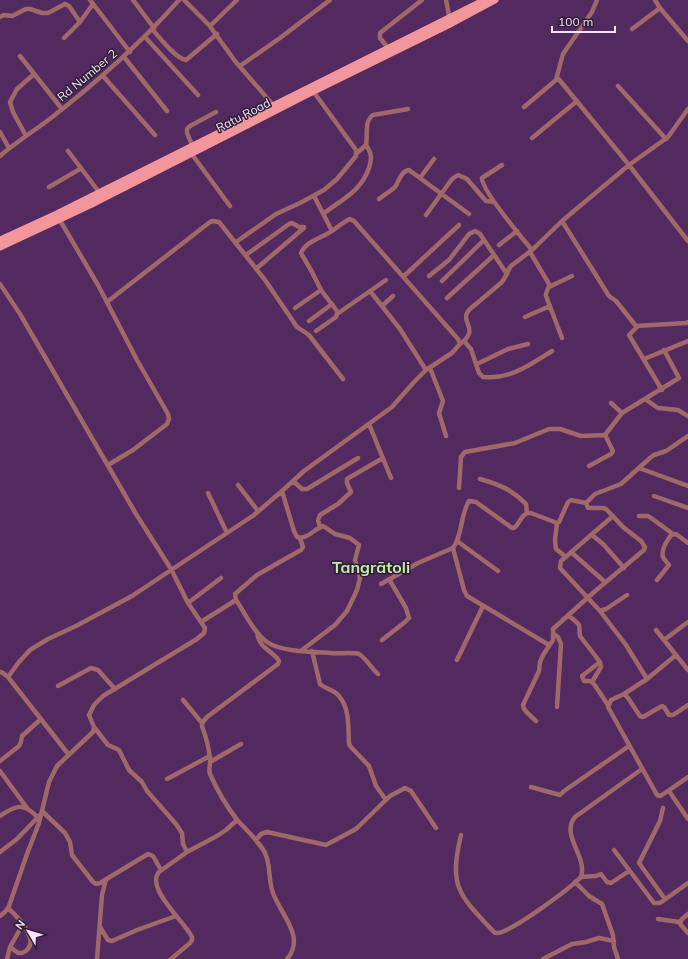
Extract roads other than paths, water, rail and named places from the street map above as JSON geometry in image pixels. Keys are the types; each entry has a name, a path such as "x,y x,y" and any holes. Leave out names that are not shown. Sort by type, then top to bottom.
{"main road":[{"name":"Ratu Road","path":"0,240 58,217 99,192 313,91 450,20 485,0"},
{"name":"Ratu Road","path":"0,247 308,87 388,48 495,0"}],"street":[{"path":"133,0 153,29 174,54 183,59 186,60 216,34"},
{"path":"184,0 210,26 230,55 274,106"},
{"path":"210,26 237,0"},
{"path":"240,66 330,0"},
{"path":"388,48 380,38 380,33 422,0"},
{"path":"446,0 450,20"},
{"path":"524,107 558,77 560,61 563,54 592,12 596,0"},
{"path":"655,0 688,41"},
{"name":"Rd Number 2","path":"0,156 103,76 153,29 177,1"},
{"path":"64,38 80,22 92,2 130,52"},
{"path":"0,17 12,16 30,9 42,13 48,13 64,4 69,6 80,22"},
{"path":"632,29 660,8"},
{"path":"145,37 198,95"},
{"path":"20,56 62,109"},
{"path":"124,57 167,111"},
{"path":"26,136 13,112 10,102 17,89 34,74"},
{"path":"103,76 155,135"},
{"path":"558,77 688,242"},
{"path":"618,86 666,139"},
{"path":"313,91 348,138 357,153"},
{"path":"532,138 577,101"},
{"path":"236,242 276,214 314,196 337,179 354,160 357,153 366,145 368,122 371,116 408,109"},
{"path":"8,677 30,650 48,639 132,596 227,533 258,511 304,471 392,407 414,382 428,369 452,353 470,334 470,329 465,316 466,312 501,283 512,266 531,251 562,222 629,166 666,139 688,110"},
{"path":"216,112 190,126 187,129 187,133 191,149 230,206"},
{"path":"0,132 9,148"},
{"path":"324,213 353,192 366,177 372,158 370,150 366,145"},
{"path":"68,151 80,169 99,192"},
{"path":"420,178 434,159"},
{"path":"502,165 484,176 481,180 494,202 531,251 549,287"},
{"path":"49,187 80,169"},
{"path":"379,199 393,188 399,178 409,170 469,214"},
{"path":"426,215 455,176 460,175 467,179 486,201 494,202"},
{"path":"314,196 332,231"},
{"path":"58,217 107,302 137,360 168,414 169,419 167,424 133,450 108,465"},
{"path":"337,314 332,304 321,290 301,253 304,248 314,240 332,231 347,220 352,220 404,276 458,339 460,344"},
{"path":"107,302 210,222 220,222 256,268 300,331 309,335 343,380"},
{"path":"562,222 609,296 616,301 637,327"},
{"path":"246,255 288,224 292,223 304,228 256,268"},
{"path":"404,276 459,225"},
{"path":"499,245 517,231"},
{"path":"429,276 449,260 457,248 472,232 477,232 484,240 506,274"},
{"path":"442,281 484,240"},
{"path":"447,298 494,255"},
{"path":"562,338 545,293 549,287 572,276"},
{"path":"316,331 336,317 337,314 386,280"},
{"path":"0,284 20,314 136,514 171,569 188,603 205,628 202,636 99,699 91,708 89,717 94,727 108,745 119,750 129,770 144,785 145,789 180,830 187,852"},
{"path":"295,308 321,290"},
{"path":"370,291 400,329 428,369 443,401 439,413 446,436"},
{"path":"382,306 393,296"},
{"path":"309,322 332,304"},
{"path":"525,317 550,306"},
{"path":"662,390 629,335 637,327 688,322"},
{"path":"464,341 471,349 479,373 483,377 507,376 522,370 552,351"},
{"path":"644,359 688,341"},
{"path":"476,364 508,349 528,344"},
{"path":"459,488 461,457 465,452 515,443 549,429 560,429 581,436 605,435 622,413 662,390 679,378 664,350"},
{"path":"645,399 658,408 678,410 688,416"},
{"path":"611,403 622,413"},
{"path":"369,424 391,478"},
{"path":"589,466 611,454 613,451 605,435"},
{"path":"586,503 595,494 622,484 654,455 666,451 688,436"},
{"path":"293,481 302,489 308,489 358,458"},
{"path":"320,527 318,520 320,515 338,504 351,492 347,479 383,458"},
{"path":"639,468 687,484"},
{"path":"480,479 498,484 509,490 526,504 527,513"},
{"path":"238,485 258,511"},
{"path":"282,491 294,531 297,537 300,538 302,548 257,575 238,590 235,594 236,600 257,632 268,643 290,650 360,655 378,674"},
{"path":"208,493 227,533"},
{"path":"654,496 688,508"},
{"path":"566,557 556,548 555,540 557,523 559,522 568,502 571,500 586,503"},
{"path":"550,645 483,606 466,594 454,548 466,506 469,501 476,502 512,528 517,526 524,514 527,513 531,513 557,523"},
{"path":"536,721 523,708 523,705 539,671 540,662 543,655 553,640 553,629 605,582 624,568 644,550 645,547 641,541 623,527 606,509 588,508 586,503"},
{"path":"613,516 561,561 560,568 561,571 600,611 626,645 647,679"},
{"path":"640,516 648,516 688,543"},
{"path":"300,538 323,526 335,534 348,536 358,544 359,548 355,560 360,578 354,595 342,618 328,631 302,650"},
{"path":"657,580 669,565 664,559 663,554 665,545 673,534"},
{"path":"592,535 604,545 624,568"},
{"path":"457,541 498,571"},
{"path":"382,584 418,563 454,548"},
{"path":"572,552 605,582"},
{"path":"188,603 221,578"},
{"path":"382,640 406,622 409,618 406,608 389,579"},
{"path":"600,611 606,609 627,595"},
{"path":"201,622 236,600"},
{"path":"457,660 483,606"},
{"path":"568,615 581,629 579,633 580,636 600,662 601,667 592,682"},
{"path":"664,640 688,622"},
{"path":"656,630 688,670"},
{"path":"202,723 207,717 278,664 279,661 277,658 259,641 257,632"},
{"path":"554,634 558,637 561,644 557,707"},
{"path":"312,651 320,684 339,695 347,712 350,746 369,766 376,786 386,800"},
{"path":"608,705 611,700 624,694 647,679 676,655"},
{"path":"600,662 582,676 584,681 592,682 608,705 608,709 657,795 660,796 669,791 688,777"},
{"path":"58,686 91,668 95,668 115,689"},
{"path":"0,672 4,673 8,677 69,755"},
{"path":"624,694 640,716 643,717 662,706 669,715 673,715 688,705"},
{"path":"183,700 202,723 208,743 210,773 237,820 256,840 267,858 272,889 291,929 294,945 293,950 287,959"},
{"path":"0,760 19,746 22,736 41,719"},
{"path":"0,916 8,908 41,814 48,782 57,766 92,734 94,727"},
{"path":"210,762 241,744"},
{"path":"531,787 560,795 629,746"},
{"path":"167,779 210,756"},
{"path":"462,835 456,855 457,884 468,905 494,932 502,932 531,917 580,877 583,868 579,853 573,840 571,826 572,821 575,817 642,769"},
{"path":"0,771 27,808"},
{"path":"256,840 261,834 267,832 326,846 356,829 386,800 405,788 409,789 436,828"},
{"path":"669,791 688,819"},
{"path":"0,816 15,807 21,806 41,814 65,833 70,842 72,855 96,884 150,854 153,856 161,870"},
{"path":"663,808 660,821 639,863 665,899"},
{"path":"0,852 17,839 41,814"},
{"path":"171,959 192,940 191,934 176,916 156,885 156,875 187,852 226,830 237,820"},
{"path":"614,850 652,901 657,904 688,883"},
{"path":"580,877 596,876 601,874 607,882 611,883 629,871"},
{"path":"97,959 102,895 106,879"},
{"path":"575,882 588,896 602,904 613,935 614,948 618,959"},
{"path":"8,908 23,924 31,942 28,948 22,953 10,947"},
{"path":"658,919 679,922 688,914"},
{"path":"100,927 108,940 112,941 176,916"},
{"path":"680,921 683,928 688,933"},
{"path":"7,959 10,947 23,924"},
{"path":"543,959 572,944 599,938 614,941"}],"district":[{"name":"Tangrātoli","path":"371,567"}]}
